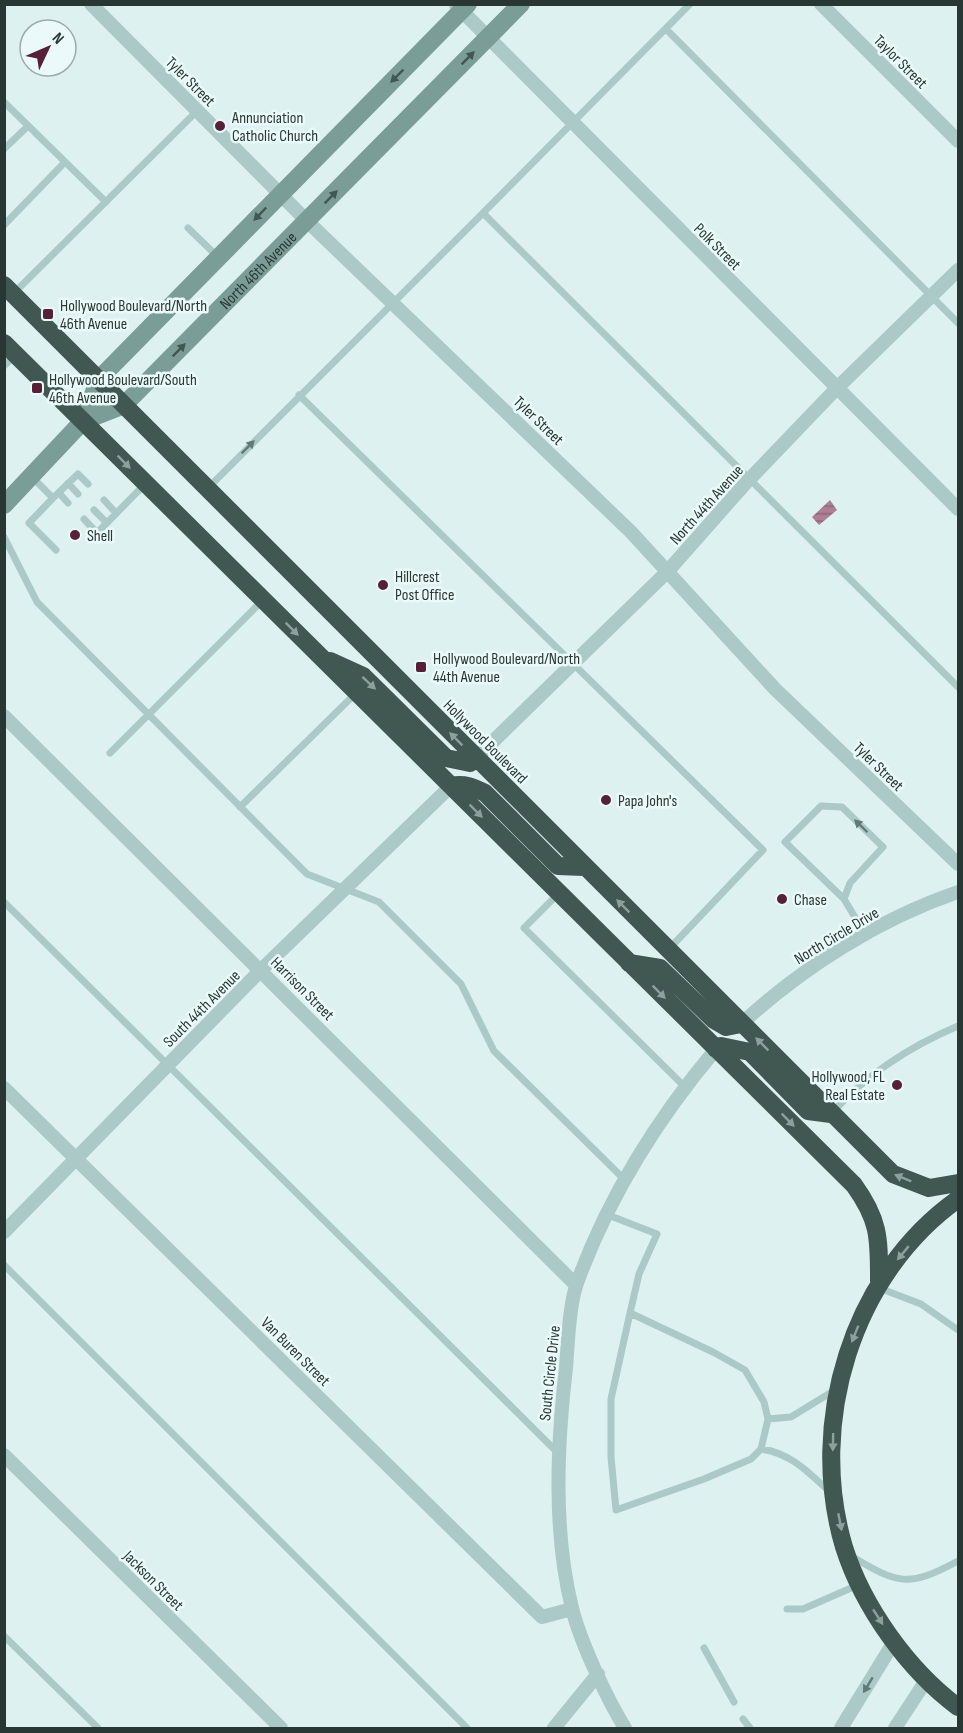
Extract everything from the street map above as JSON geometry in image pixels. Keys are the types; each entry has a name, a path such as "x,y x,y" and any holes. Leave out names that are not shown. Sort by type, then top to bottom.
{"highway":[{"name":"Hollywood Boulevard","path":"9,290 893,1174 929,1188 958,1183"},
{"path":"8,355 83,421 854,1185 867,1202 878,1231 878,1284"},
{"path":"318,655 363,676 446,758 470,764 476,758"},
{"path":"451,786 467,785 485,793 558,866 584,867"},
{"path":"629,963 660,968 714,1020 726,1027 741,1023"},
{"path":"716,1049 721,1046 750,1052 808,1112 831,1114"},
{"path":"958,1199 924,1228 878,1284 854,1336 837,1389 832,1442 835,1496 847,1553 870,1604 894,1642 927,1679 958,1707"}],"street":[{"name":"Tyler Street","path":"91,4 307,221 632,532 781,695 958,864"},
{"name":"North 46th Avenue","path":"83,421 124,405 521,4"},
{"name":"Taylor Street","path":"820,4 958,141"},
{"name":"Polk Street","path":"462,7 488,38 958,509"},
{"path":"4,505 83,421 99,379 462,7"},
{"name":"North 44th Avenue","path":"476,758 572,662 667,572 749,479 836,389 958,270"},
{"name":"Harrison Street","path":"4,716 576,1285"},
{"name":"South 44th Avenue","path":"4,1232 261,970 451,786"},
{"name":"North Circle Drive","path":"741,1023 774,994 864,934 958,892"},
{"name":"South Circle Drive","path":"625,1728 598,1674 572,1609 560,1526 560,1423 576,1285 626,1180 684,1087 716,1049"},
{"name":"Van Buren Street","path":"4,1088 542,1617 572,1609"},
{"name":"Jackson Street","path":"4,1455 281,1728"},
{"path":"841,1728 894,1642"},
{"path":"555,1728 598,1674"},
{"path":"895,1728 927,1679"}],"lane":[{"path":"207,489 690,4"},
{"path":"666,29 958,323"},
{"path":"4,102 106,202"},
{"path":"9,290 106,202 197,111"},
{"path":"4,149 28,126"},
{"path":"4,225 65,162"},
{"path":"483,213 958,687"},
{"path":"188,228 218,257"},
{"path":"299,395 763,850 668,951"},
{"path":"56,550 29,523 78,474 88,484"},
{"path":"32,476 68,503"},
{"path":"68,483 78,494"},
{"path":"84,519 97,533 146,483"},
{"path":"104,500 116,513"},
{"path":"94,510 107,523"},
{"path":"4,537 37,602 307,874 379,902 461,984 494,1051 626,1180"},
{"path":"110,753 263,600"},
{"path":"240,807 356,692"},
{"path":"844,899 850,883 883,847 842,807 821,806 785,842 844,899 864,934"},
{"path":"559,893 524,928 684,1087"},
{"path":"4,902 560,1455"},
{"path":"831,1114 882,1067 929,1038 958,1026"},
{"path":"608,1215 657,1234 639,1274 630,1313 611,1399 611,1457 616,1510 704,1479 751,1459 761,1449 768,1419 764,1402 745,1370 630,1313"},
{"path":"4,1265 467,1728"},
{"path":"878,1284 921,1304 958,1330"},
{"path":"768,1419 791,1418 837,1389"},
{"path":"761,1449 778,1452 797,1462 835,1496"},
{"path":"847,1553 884,1576 909,1582 958,1562"},
{"path":"788,1609 803,1609 861,1584"},
{"path":"4,1636 98,1728"},
{"path":"705,1648 734,1702"},
{"path":"743,1719 750,1728"}],"shaded area":[{"path":"830,500 837,510 819,525 812,517"}],"place":[{"name":"Annunciation Catholic Church","path":"220,126"},
{"name":"Hollywood Boulevard/North 46th Avenue","path":"48,314"},
{"name":"Hollywood Boulevard/South 46th Avenue","path":"37,388"},
{"name":"Shell","path":"75,535"},
{"name":"Hillcrest Post Office","path":"383,585"},
{"name":"Hollywood Boulevard/North 44th Avenue","path":"421,667"},
{"name":"Papa John's","path":"606,800"},
{"name":"Chase","path":"782,899"},
{"name":"Hollywood, FL Real Estate","path":"897,1085"}]}
